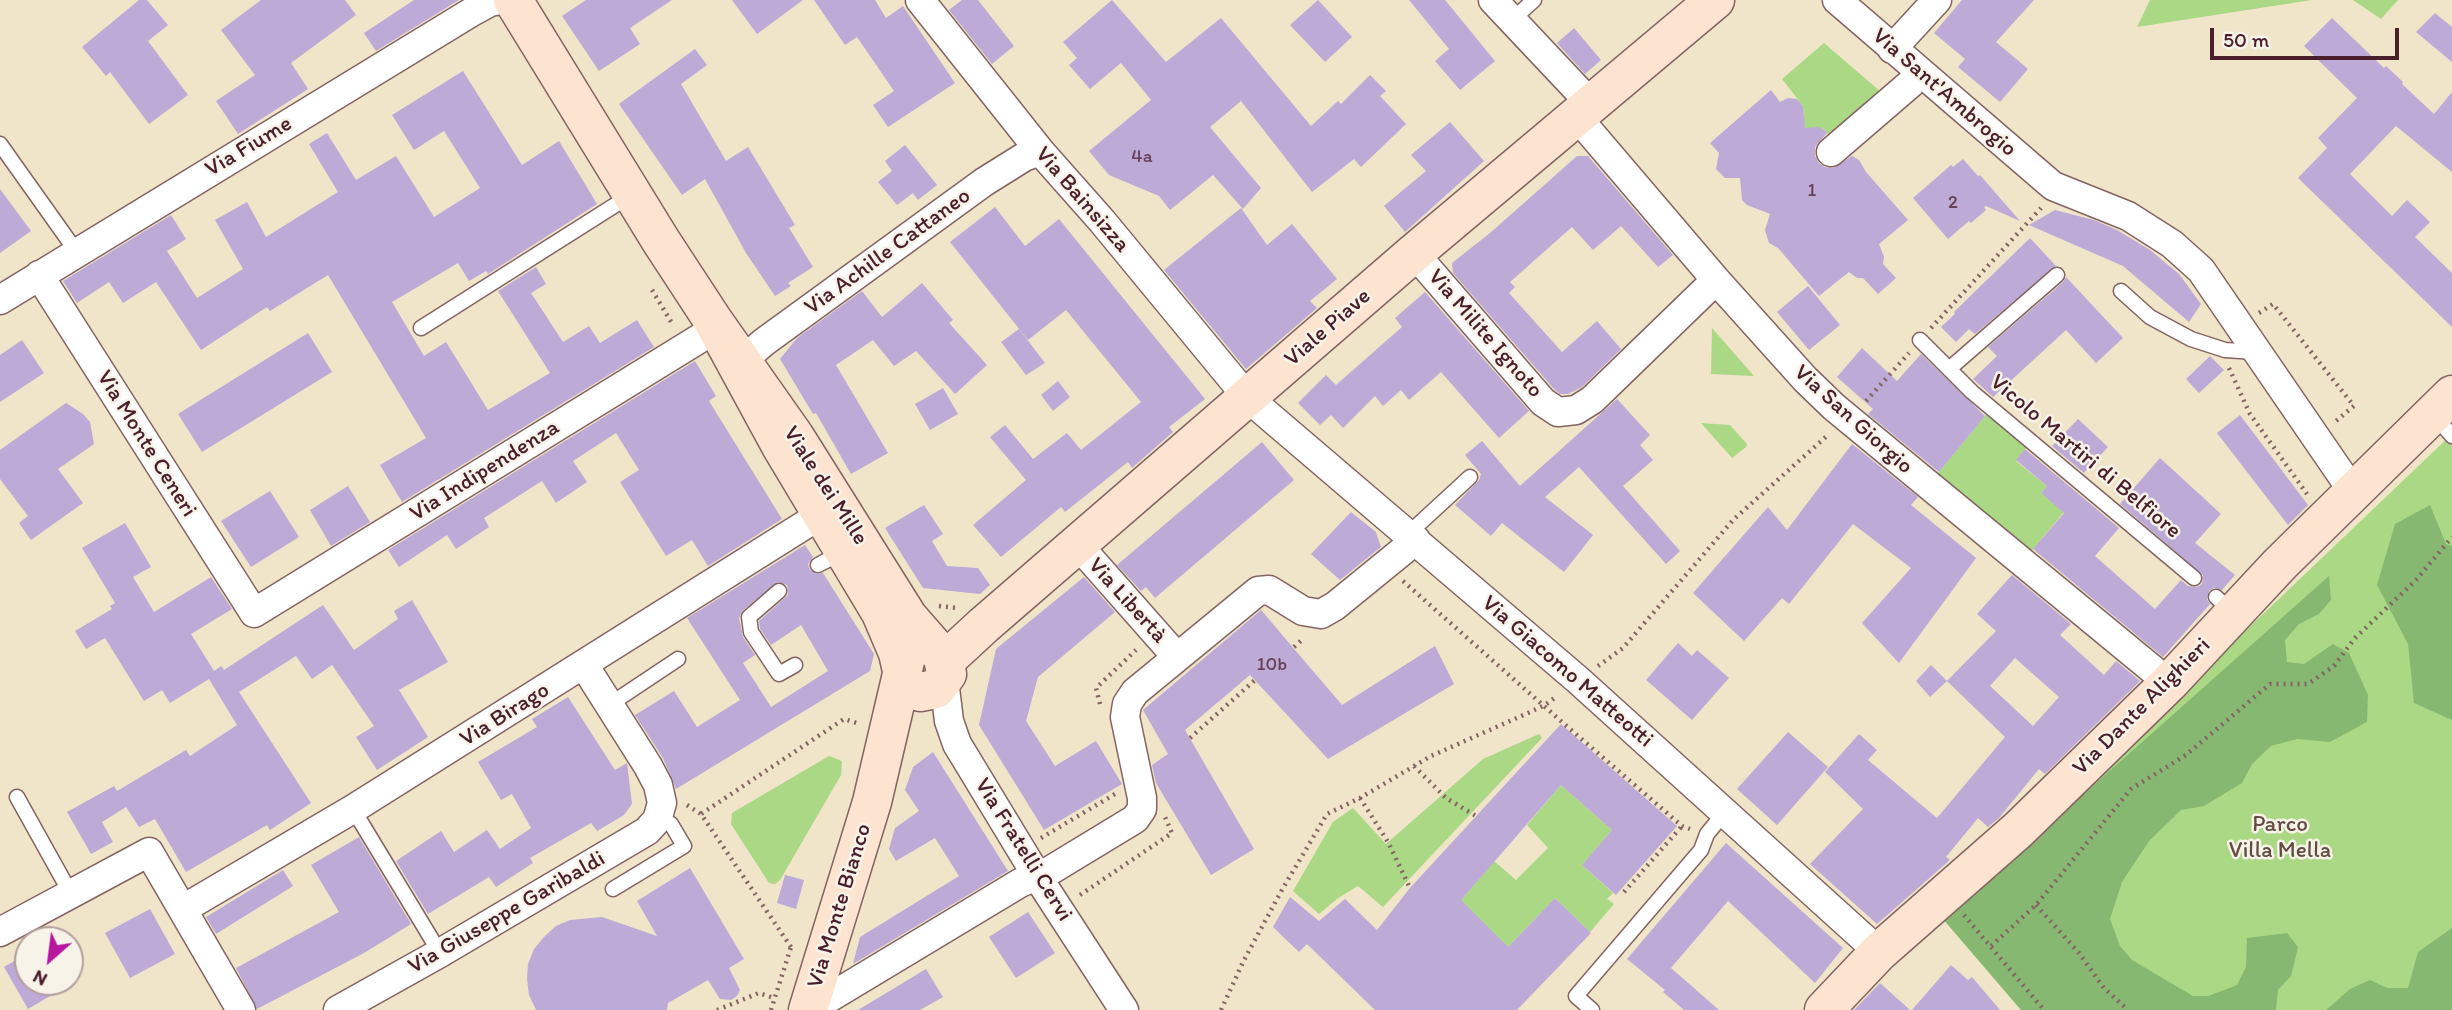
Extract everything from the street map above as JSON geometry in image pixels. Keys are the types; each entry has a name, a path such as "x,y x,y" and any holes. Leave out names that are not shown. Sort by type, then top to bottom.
{"street":[{"name":"Via Fiume","path":"0,300 76,251 470,13 500,0"},
{"name":"Viale dei Mille","path":"513,0 713,324 822,514 831,558 890,631 898,653 932,671"},
{"name":"Via Bainsizza","path":"920,0 1040,151 1102,221 1248,398"},
{"name":"Viale Piave","path":"932,671 1414,253 1715,0"},
{"name":"Via Sant'Ambrogio","path":"1837,0 2049,194 2128,216 2172,244 2200,270 2354,493"},
{"path":"1892,49 1937,0"},
{"name":"Via San Giorgio","path":"1503,10 1584,110 1700,270 1805,379 1834,415 2169,683"},
{"path":"1831,152 1910,84"},
{"name":"Via Achille Cattaneo","path":"742,361 764,342 984,182 1024,157 1040,151"},
{"name":"Via Milite Ignoto","path":"1414,253 1543,402 1558,412 1576,410 1630,377 1700,270"},
{"name":"Via Monte Ceneri","path":"39,275 254,613"},
{"name":"Viale dei Mille","path":"713,324 795,437 908,617 932,671"},
{"name":"Via Indipendenza","path":"254,613 713,324"},
{"name":"Via Giacomo Matteotti","path":"1248,398 1578,680 1878,952"},
{"name":"Via Dante Alighieri","path":"1824,1010 1878,952 2018,830 2169,683 2225,605 2280,564 2354,493 2445,415"},
{"name":"Via Birago","path":"183,909 353,809 822,514"},
{"path":"797,1006 1020,883 1051,870 1135,819 1142,809 1142,798 1125,717 1135,692 1258,591 1269,590 1303,611 1321,614 1335,606 1412,537"},
{"name":"Via Libertà","path":"1078,545 1176,656"},
{"path":"584,665 658,785 660,810"},
{"name":"Via Monte Bianco","path":"797,1006 872,802 897,697 932,671"},
{"name":"Via Fratelli Cervi","path":"932,671 957,744 1037,876 1124,1010"},
{"name":"Via Giuseppe Garibaldi","path":"338,1010 647,831 660,810"},
{"path":"0,932 149,852 241,1010"}],"lane":[{"path":"1503,10 1534,0"},
{"path":"0,144 76,251"},
{"path":"421,328 632,194"},
{"name":"Vicolo Martiri di Belfiore","path":"1949,369 2057,275"},
{"path":"2121,291 2150,317 2191,339 2225,350 2259,353"},
{"name":"Vicolo Martiri di Belfiore","path":"1920,341 1972,392 2194,578"},
{"path":"1412,537 1470,477"},
{"path":"779,591 749,617 751,632 779,674 794,665"},
{"path":"609,705 678,659"},
{"path":"17,797 71,894"},
{"path":"353,809 440,953"},
{"path":"613,889 684,846 660,810"},
{"path":"1592,1010 1576,996 1701,850 1707,834 1725,812"}],"path":[{"path":"1221,1010 1283,888 1327,814 1360,798 1431,755 1545,705 1623,648 1734,519 1834,415 1874,394 2049,194"},
{"path":"2225,350 2234,381 2250,414 2326,520"},
{"path":"1991,946 2036,905 2131,789 2186,755 2270,684 2308,684 2334,666 2355,638 2416,580 2452,537"},
{"path":"1401,578 1682,826 1707,834"},
{"path":"1102,712 1096,688 1155,632"},
{"path":"1294,647 1307,635"},
{"path":"1190,738 1212,713 1255,680"},
{"path":"771,1010 797,1006 791,947 701,814 844,719 863,726"},
{"path":"1414,766 1446,797 1476,816"},
{"path":"1040,838 1125,788"},
{"path":"1360,798 1388,842 1410,888"},
{"path":"1624,892 1682,826"},
{"path":"2036,905 2079,953 2104,988 2128,1010"},
{"path":"1961,912 2044,1010"},
{"path":"791,947 801,951"},
{"name":"Via Monte Bianco","path":"717,1010 759,993 797,1006"}],"green space":[{"path":"2150,0 2312,0 2137,27"},
{"path":"2353,0 2398,0 2381,19"},
{"path":"1824,43 1888,98 1829,138 1826,131 1819,127 1807,129 1799,121 1804,115 1803,106 1782,79"},
{"path":"1712,328 1754,376 1711,374"},
{"path":"1988,412 2028,446 2016,461 2047,486 2041,493 2064,512 2028,555 1934,478"},
{"path":"1701,423 1730,425 1747,444 1746,447 1732,458"},
{"name":"Parco Villa Mella","path":"2452,434 2452,1010 2021,1010 1943,919"},
{"path":"2430,505 2446,544 2452,546 2452,720 2414,703 2408,644 2377,585 2395,524"},
{"path":"2329,576 2331,600 2319,614 2299,624 2285,640 2287,662 2304,664 2333,644 2349,653 2368,695 2367,722 2330,742 2297,739 2271,746 2252,764 2242,783 2204,806 2181,810 2150,840 2122,882 2110,919 2120,946 2132,960 2193,996 2208,996 2237,985 2246,967 2247,938 2287,933 2298,947 2291,976 2278,990 2276,1010 2021,1010 1943,919"},
{"path":"1539,734 1542,738 1383,907 1358,886 1319,914 1293,891 1333,822 1353,808 1386,844 1483,759"},
{"path":"829,756 842,761 841,775 780,880 775,884 769,883 731,824 732,813"},
{"path":"1561,785 1612,830 1582,865 1613,893 1607,899 1614,904 1590,932 1555,898 1454,1003 1461,900 1494,861 1516,880 1548,848 1527,825"},
{"path":"2452,928 2452,1010 2326,1010 2350,989 2370,980 2387,988 2408,988 2418,952"}],"building":[{"path":"139,0 147,0 168,25 148,41 188,95 149,124 110,72 106,76 82,47"},
{"path":"261,0 345,0 356,15 291,63 308,89 238,134 216,101 255,75 221,30"},
{"path":"414,0 459,0 376,51 364,33"},
{"path":"586,0 672,0 630,28 640,44 599,71 562,16"},
{"path":"732,0 803,0 757,34"},
{"path":"814,0 875,0 886,18 903,6 955,83 888,127 873,105 894,91 857,37 845,45"},
{"path":"962,0 978,0 1014,46 992,64 949,10"},
{"path":"1112,0 1166,62 1221,18 1311,126 1338,101 1341,104 1370,75 1386,91 1380,96 1406,124 1361,167 1354,159 1312,192 1241,101 1210,127 1261,188 1243,209 1213,175 1170,210 1159,196 1109,175 1089,151 1151,100 1121,63 1090,89 1069,65 1077,58 1063,42"},
{"path":"1318,0 1352,37 1325,62 1290,25"},
{"path":"1409,0 1445,0 1495,61 1460,90 1435,61 1449,49"},
{"path":"1962,0 2034,0 1996,42 2028,69 2000,102 1958,67 1965,59 1934,33"},
{"path":"2435,13 2452,27 2452,62 2416,32"},
{"path":"2332,18 2434,114 2452,92 2452,172 2396,126 2350,174 2392,216 2407,200 2430,222 2415,237 2452,273 2452,327 2298,178 2327,148 2318,138 2357,98 2304,46"},
{"path":"1574,28 1601,60 1585,74 1557,43"},
{"path":"695,49 707,65 681,84 726,161 748,147 795,225 789,228 813,267 788,283 791,286 775,296 746,253 705,179 682,195 619,104"},
{"path":"463,71 522,165 559,141 597,204 488,274 486,271 469,281 458,263 392,302 424,356 446,342 488,410 550,373 498,291 536,267 546,284 531,293 563,342 589,326 600,343 637,320 654,347 402,502 380,465 426,438 328,275 270,311 267,307 201,350 156,282 123,303 109,282 77,303 63,281 171,215 186,239 167,251 197,298 243,269 215,220 247,202 266,237 338,192 309,144 327,133 356,180 396,156 434,217 480,188 444,131 414,150 392,115"},
{"path":"1771,90 1780,102 1788,98 1797,99 1803,106 1805,128 1819,127 1826,131 1815,147 1815,156 1819,163 1833,168 1852,156 1859,160 1866,172 1908,220 1879,244 1884,257 1883,264 1896,278 1878,294 1863,278 1857,278 1849,272 1819,296 1778,248 1769,243 1765,230 1770,214 1747,205 1742,200 1740,178 1725,178 1716,169 1719,153 1710,143"},
{"path":"1450,122 1484,161 1405,232 1384,206 1426,171 1411,155"},
{"path":"905,145 937,185 918,200 913,193 897,205 878,182 892,171 885,161"},
{"path":"1577,156 1588,156 1673,255 1658,267 1621,226 1593,250 1572,227 1510,282 1515,287 1509,293 1562,352 1597,321 1621,349 1582,387 1568,394 1560,394 1453,273 1452,263"},
{"path":"1963,159 2020,221 1986,206 1986,210 1948,239 1913,198 1951,165 1953,167"},
{"path":"0,189 31,231 0,253"},
{"path":"995,207 1025,246 1059,219 1205,399 1169,427 1173,432 1132,468 1128,462 1065,512 1061,507 1001,557 973,525 1026,480 990,437 1005,425 1033,459 1067,433 1081,450 1141,402 1066,310 1028,340 950,242"},
{"path":"1241,208 1267,245 1292,224 1337,279 1310,301 1317,308 1246,369 1164,270"},
{"path":"2055,210 2094,220 2117,230 2150,250 2179,274 2201,304 2189,322 2123,266 2029,225"},
{"path":"2030,238 2056,266 1975,334 1969,329 1956,342 1941,327"},
{"path":"2066,277 2123,338 2096,363 2066,330 1993,397 1973,379 1997,356 1988,347"},
{"path":"922,283 953,320 949,323 987,365 955,394 916,351 894,366 873,340 836,365 888,453 851,474 816,413 813,414 780,359 797,338 862,291 882,317"},
{"path":"1808,286 1840,325 1809,350 1777,312"},
{"path":"1425,292 1529,411 1499,438 1441,372 1409,400 1401,390 1383,406 1375,396 1343,428 1331,415 1320,425 1298,403 1326,375 1336,385 1402,327 1395,318"},
{"path":"1019,329 1045,363 1026,375 1001,342"},
{"path":"308,333 332,372 202,452 178,414"},
{"path":"22,340 44,373 0,402 0,355"},
{"path":"1862,348 1897,381 1921,354 1985,416 1939,472 1868,414 1873,409 1837,377"},
{"path":"2210,356 2224,370 2199,393 2186,379"},
{"path":"695,361 716,396 709,401 782,519 708,566 692,540 666,556 620,482 639,470 616,433 573,461 587,482 556,503 542,481 484,518 489,527 456,549 447,535 399,567 388,550"},
{"path":"1058,381 1070,397 1053,411 1041,395"},
{"path":"943,388 958,414 930,430 915,404"},
{"path":"1617,399 1650,435 1640,445 1653,460 1623,486 1680,551 1666,564 1579,467 1545,497 1593,535 1564,572 1502,523 1491,536 1455,505 1479,480 1481,474 1465,455 1482,441 1520,486"},
{"path":"66,403 90,422 94,444 58,469 83,503 31,540 19,523 28,516 0,479 0,450"},
{"path":"2240,415 2308,505 2288,525 2217,433"},
{"path":"2078,419 2108,447 2084,473 2052,446"},
{"path":"1262,442 1294,480 1155,598 1146,587 1141,591 1117,565"},
{"path":"1852,444 1918,497 1911,505 1976,558 1899,663 1862,623 1911,568 1853,524 1789,604 1782,598 1744,641 1693,593 1768,507 1787,530"},
{"path":"2025,449 2119,528 2095,556 2155,609 2181,580 2188,586 2197,587 2202,584 2203,575 2120,504 2160,458 2221,514 2195,543 2235,575 2222,590 2214,588 2209,591 2207,599 2210,604 2163,657 2033,549 2064,513 2041,493 2047,486 2016,460"},
{"path":"348,486 370,522 331,546 310,510"},
{"path":"270,491 299,537 251,567 221,521"},
{"path":"924,505 943,534 932,541 947,566 978,568 990,585 980,594 923,588 885,528"},
{"path":"1351,512 1376,532 1381,547 1340,580 1311,554"},
{"path":"125,523 151,567 133,577 154,612 211,577 232,609 191,634 214,671 221,666 224,670 323,605 354,650 398,619 394,611 412,600 448,662 399,690 428,737 377,770 356,737 374,726 332,665 312,679 296,656 239,692 311,803 270,830 267,825 186,872 155,819 139,827 126,807 102,822 113,842 91,854 67,812 114,786 117,791 186,750 190,756 237,725 209,679 170,703 162,690 144,701 105,638 86,649 75,631 112,609 110,606 115,603 82,548"},
{"path":"805,545 813,557 808,564 810,570 817,574 823,573 874,654 870,671 676,789 663,758 635,715 674,691 697,727 740,700 687,618","holes":["778,582 787,585 788,595 759,621 760,629 771,645 801,625 828,671 771,707 743,663 755,655 743,637 739,618 743,610"]},
{"path":"2012,575 2071,624 2060,635 2104,675 2116,661 2140,681 2045,774 2039,769 1999,818 1988,827 1978,818 1946,857 1950,860 1877,924 1810,864 1863,809 1825,772 1859,734 1877,750 1868,760 1937,818 2005,737 1947,681 1996,631 1977,614","holes":["2015,658 2059,697 2033,726 1990,686"]},
{"path":"1084,577 1115,612 1038,677 1026,721 1055,766 1096,741 1122,784 1044,830 979,725 996,649"},
{"path":"1261,610 1342,705 1435,646 1454,684 1328,759 1250,675 1185,730 1254,849 1211,875 1156,783 1152,765 1168,754 1143,710"},
{"path":"1678,643 1692,656 1697,650 1729,678 1692,720 1646,680"},
{"path":"1931,665 1947,681 1930,697 1916,681"},
{"path":"568,697 615,770 627,763 632,804 624,815 597,831 591,823 530,858 533,863 496,887 489,877 428,914 396,861 441,831 454,852 487,830 500,849 531,828 512,794 501,800 478,762 537,727 532,719"},
{"path":"1561,724 1677,826 1616,895 1582,865 1612,830 1561,785 1461,900 1508,947 1555,898 1591,933 1517,1010 1375,1010 1307,944 1299,952 1273,927 1290,897 1319,921 1345,899 1377,930 1410,888"},
{"path":"1788,732 1828,767 1777,825 1737,789"},
{"path":"933,752 1008,871 853,964 860,937 959,876 935,838 896,861 889,849 895,828 919,811 905,790 913,767"},
{"path":"359,837 411,924 364,953 257,1009 236,968 339,912 311,865"},
{"path":"1726,843 1843,948 1815,983 1728,901 1671,968 1719,1010 1684,1010 1663,992 1665,990 1627,959"},
{"path":"690,868 744,959 729,968 740,990 737,996 731,1000 720,999 708,980 668,1003 667,1010 536,1010 529,995 528,964 534,949 544,937 556,926 570,920 602,917 657,936 637,901"},
{"path":"283,870 293,886 216,934 206,917"},
{"path":"785,875 804,880 796,909 777,903"},
{"path":"150,909 175,954 130,978 105,933"},
{"path":"1028,912 1055,953 1016,978 989,937"},
{"path":"14,961 14,984 4,967"},
{"path":"1951,965 1968,980 1972,977 2000,1010 1912,1010"},
{"path":"926,969 943,997 920,1010 858,1010"},
{"path":"1880,983 1910,1010 1854,1010"},
{"path":"21,996 50,996 28,1009"}]}
